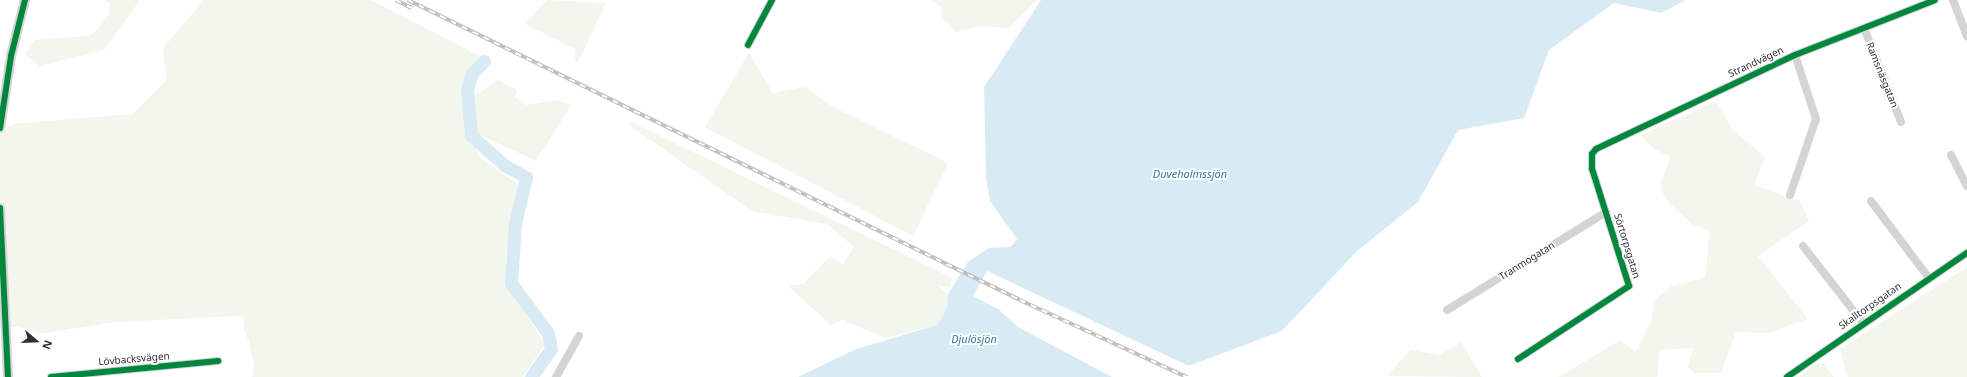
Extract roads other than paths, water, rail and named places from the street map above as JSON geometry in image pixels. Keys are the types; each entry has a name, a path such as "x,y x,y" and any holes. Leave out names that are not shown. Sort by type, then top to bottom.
{"street":[{"path":"0,128 9,62 25,0"},
{"path":"748,45 772,0"},
{"name":"Strandvägen","path":"1592,154 1637,128 1795,55 1935,0"},
{"path":"1953,0 1967,36"},
{"name":"Ramsnäsgatan","path":"1864,28 1901,122"},
{"path":"1790,195 1816,119 1795,55"},
{"name":"Sörtorpsgatan","path":"1518,359 1629,286 1592,169 1592,154"},
{"path":"1951,155 1967,186"},
{"path":"1871,202 1928,277"},
{"path":"0,208 8,377"},
{"name":"Tranmogatan","path":"1447,310 1606,212"},
{"name":"Skalltorpsgatan","path":"1803,246 1863,322"},
{"name":"Skalltorpsgatan","path":"1787,377 1928,277 1967,253"},
{"path":"556,377 579,336"},
{"name":"Lövbacksvägen","path":"51,377 94,375 218,360"}],"water":[{"name":"Duveholmssjön","path":"1041,0 1686,0 1661,13 1614,3 1549,50 1524,118 1458,130 1418,202 1357,251 1282,331 1189,366 987,271 973,296 998,309 1018,327 1112,377 798,377 856,349 937,325 947,309 948,294 968,262 989,248 1010,247 1017,239 990,201 986,179 984,87"}],"waterway":[{"path":"484,61 472,73 467,90 471,135 504,165 526,177 515,224 511,283 548,333 551,349 531,377"}],"railway":[{"path":"396,0 412,8"},
{"path":"408,0 1020,300 1187,377"}],"water label":[{"name":"Djulösjön","path":"974,339"}]}
